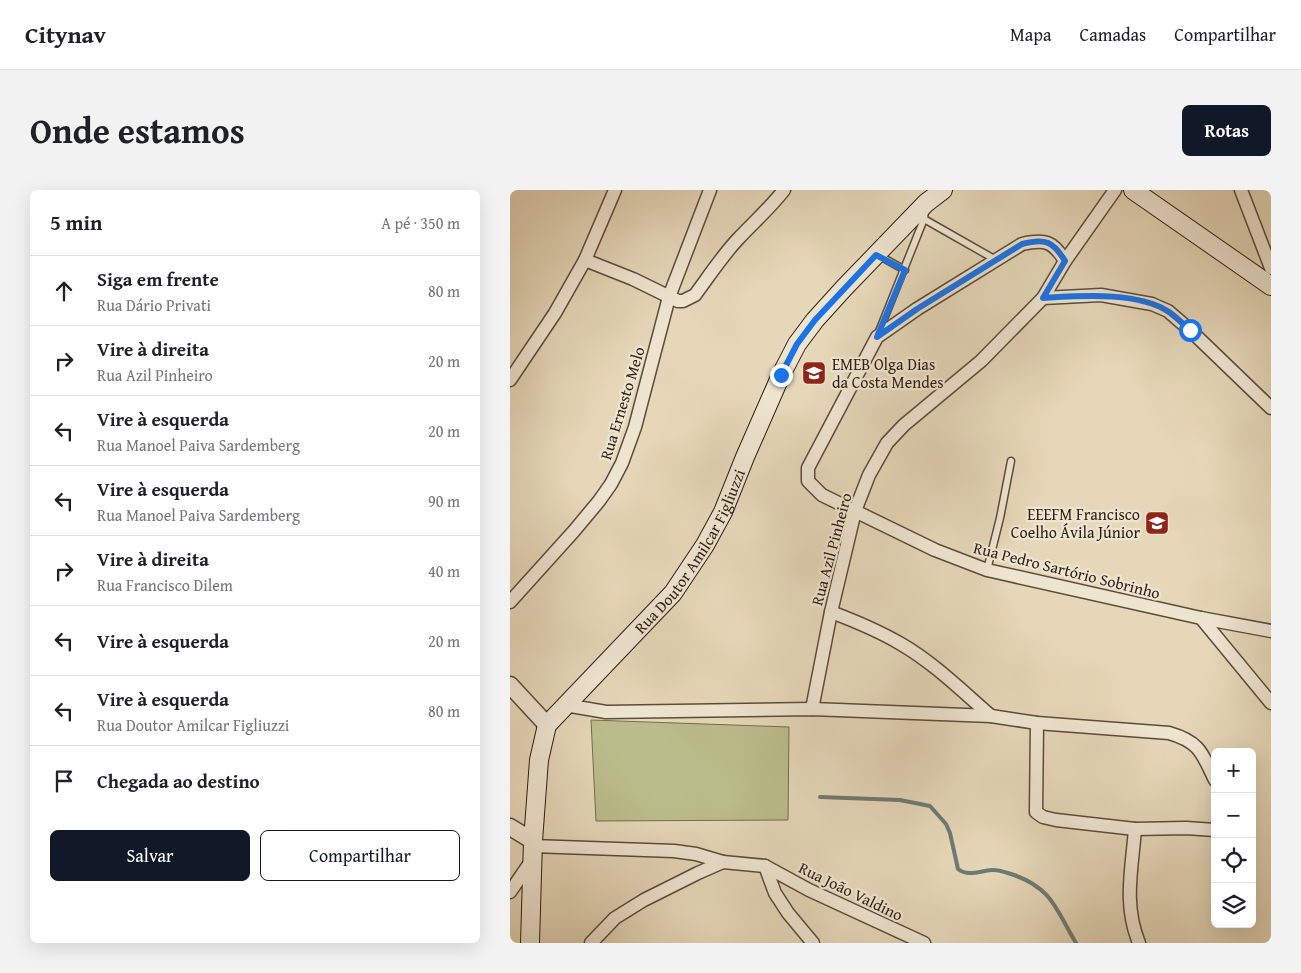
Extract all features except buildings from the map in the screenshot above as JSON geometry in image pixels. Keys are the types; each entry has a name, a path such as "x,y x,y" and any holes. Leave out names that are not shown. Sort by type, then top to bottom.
{"main road":[{"name":"Rua Doutor Amilcar Figliuzzi","path":"530,943 532,849 539,760 547,725 673,593 705,545 723,512 781,375 797,344 815,320 876,255 943,190"},
{"path":"1133,190 1271,286"}],"street":[{"path":"510,380 554,313 585,260 614,190"},
{"name":"Rua Ernesto Melo","path":"510,602 574,531 612,484 635,427 669,297 710,190"},
{"path":"585,260 633,279 669,297 683,301 695,295 738,239 764,215 784,190"},
{"name":"Rua Azil Pinheiro","path":"812,709 831,612 855,511 869,475 887,444 904,425 982,361 1043,298 1065,261 1115,190"},
{"path":"1241,190 1271,268"},
{"path":"877,337 917,309 1022,244 1046,241 1057,249 1065,261"},
{"path":"1043,298 1101,295 1152,304 1168,311 1271,408"},
{"name":"Rua Pedro Sartório Sobrinho","path":"877,337 808,468 808,481 822,495 935,550 987,570 1201,618 1271,631"},
{"path":"831,612 902,644 992,716"},
{"path":"1201,618 1271,703"},
{"path":"510,685 547,725"},
{"path":"565,705 606,712 812,709 992,716 1037,723 1169,733 1187,738 1199,749 1211,772"},
{"path":"1037,723 1036,812 1039,815 1056,820 1136,829 1211,830"},
{"path":"510,827 532,849 674,851 696,854 723,862 765,866 774,893 813,943"},
{"path":"1136,829 1129,906 1139,943"},
{"path":"510,892 532,849"},
{"path":"591,943 615,918 644,900 698,872 723,862"},
{"name":"Rua João Valdino","path":"765,866 809,890 924,943"}],"lane":[{"path":"877,337 905,270 927,204 996,260"},
{"path":"876,255 905,270"},
{"path":"987,570 1000,518 1011,461"}],"green space":[{"path":"591,720 789,727 788,820 596,821"}],"waterway":[{"path":"820,797 900,800 930,806 946,824 950,833 958,869 966,873 991,870 1000,871 1014,875 1037,887 1052,902 1076,943"}],"place":[{"name":"EMEB Olga Dias da Costa Mendes","path":"814,373"},
{"name":"EEEFM Francisco Coelho Ávila Júnior","path":"1157,523"}],"route":[{"path":"781,375 797,344 815,320 876,255 905,270 877,337 917,309 1022,244 1034,241 1046,241 1057,249 1065,261 1043,298 1101,295 1152,304 1168,311 1190,330"}]}
